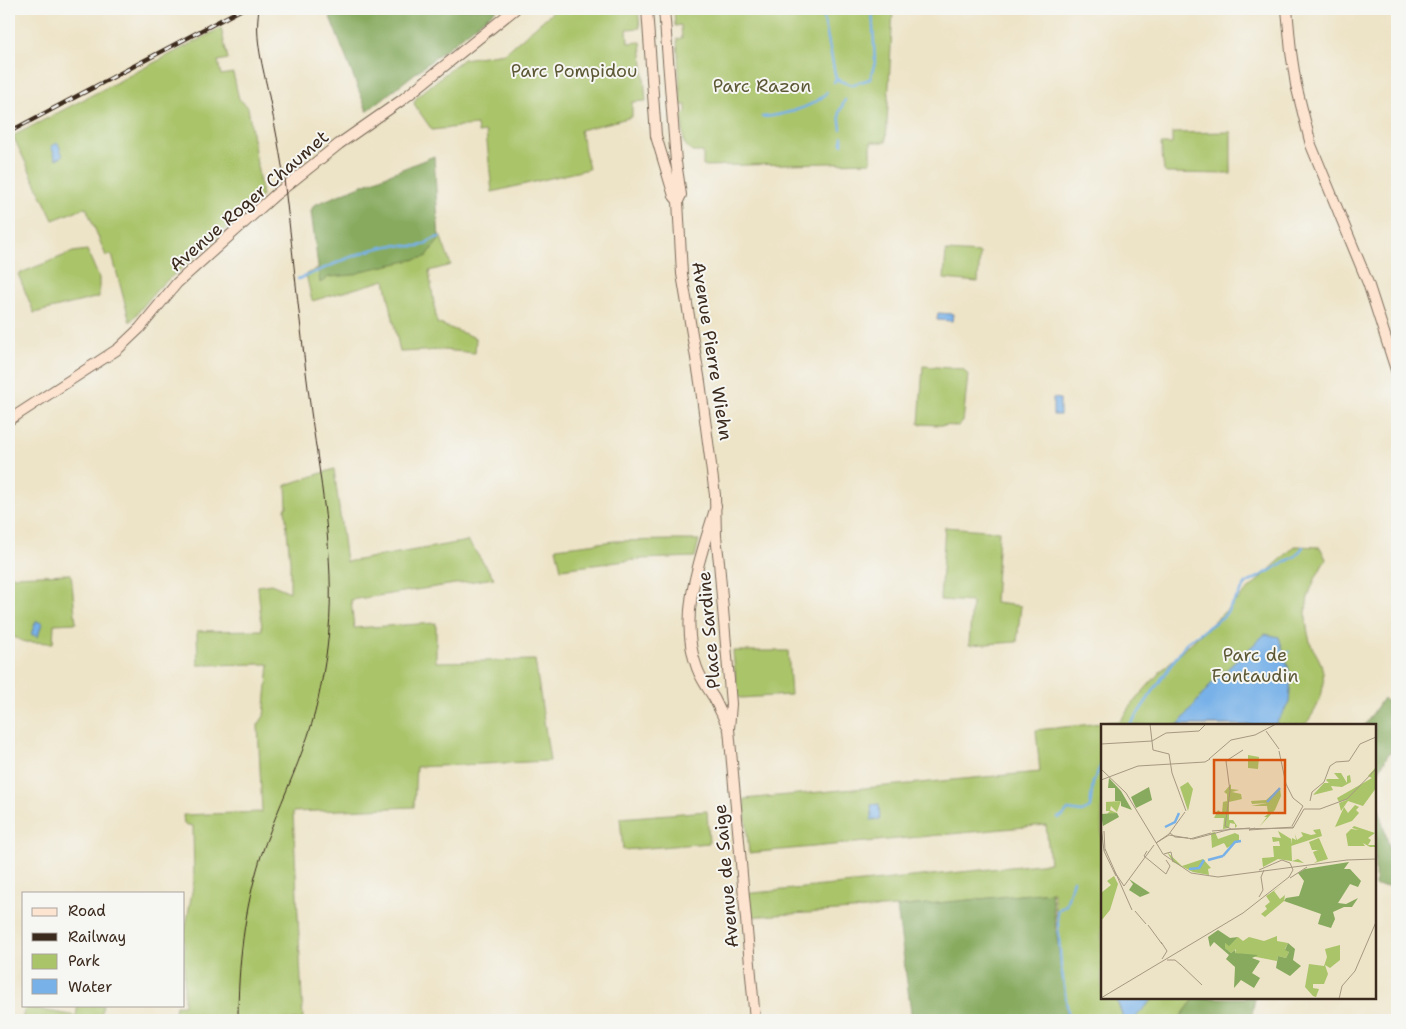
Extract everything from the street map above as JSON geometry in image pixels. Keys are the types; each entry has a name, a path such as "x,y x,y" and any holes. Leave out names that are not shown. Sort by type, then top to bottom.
{"street":[{"name":"Avenue Roger Chaumet","path":"9,420 118,349 140,328 177,283 276,195 339,144 402,100 515,9"},
{"name":"Avenue Pierre Wiehn","path":"647,9 656,136 674,196 678,201"},
{"name":"Avenue Pierre Wiehn","path":"664,9 676,162 681,195 678,201 682,274 709,439 716,506"},
{"path":"1286,9 1290,52 1311,145 1368,284 1397,373"},
{"name":"Place Sardine","path":"716,506 692,594 689,629 697,669 725,710"},
{"name":"Place Sardine","path":"716,506 725,710 729,729"},
{"name":"Place Sardine","path":"704,546 717,547"},
{"name":"Avenue de Saige","path":"729,729 755,1020"}],"green space":[{"path":"347,9 497,9 367,111 330,17"},
{"name":"Parc Pompidou","path":"556,9 638,9 640,28 627,29 628,43 641,42 646,101 632,102 632,117 580,130 589,169 492,192 486,132 478,133 477,125 432,130 414,103 417,97 463,59 505,53"},
{"name":"Parc Razon","path":"674,9 893,9 886,142 871,142 871,162 703,166 703,152 692,152 684,143 682,114 686,113 686,105 681,105 677,39 682,38 681,25 675,26"},
{"path":"221,28 228,59 218,61 221,75 233,73 239,99 248,107 262,196 200,253 159,287 130,322 112,255 106,256 86,207 53,220 13,136"},
{"path":"1231,132 1231,174 1166,173 1164,171 1161,144 1172,144 1172,133"},
{"path":"434,156 439,240 426,257 366,270 353,275 329,277 320,283 311,211 314,205"},
{"path":"440,235 451,265 429,271 437,323 476,338 475,353 443,350 400,352 385,280 312,301 306,274 335,261"},
{"path":"87,250 99,278 99,297 34,313 18,274 73,252"},
{"path":"946,251 980,253 978,282 944,279"},
{"path":"923,366 963,369 968,375 963,422 958,426 919,424"},
{"path":"334,469 346,562 468,541 494,578 351,600 354,628 436,623 436,662 535,660 550,761 416,767 414,807 293,812 303,1020 174,1020 176,1006 185,1006 185,930 194,881 193,826 184,824 183,815 262,812 258,725 264,716 269,664 198,665 197,631 262,630 258,586 271,584 290,592 290,561 285,508 287,507 286,485"},
{"path":"945,527 999,531 995,603 1021,606 1017,642 969,645 972,602 940,600"},
{"path":"699,540 695,557 642,559 561,569 556,548 615,541"},
{"name":"Parc de Fontaudin","path":"1295,546 1320,547 1326,559 1308,598 1306,617 1308,635 1323,672 1323,689 1318,704 1306,724 1101,724 1101,999 1194,999 1178,1020 1068,1020 1053,892 897,907 746,917 744,894 1050,863 1046,825 749,853 744,799 1040,772 1036,730 1120,721 1136,699 1161,671"},
{"path":"71,574 76,623 54,624 53,643 25,642 9,635 9,576"},
{"path":"733,651 788,651 791,695 740,698 737,695"},
{"path":"1397,686 1397,712 1387,701"},
{"path":"1383,698 1397,712 1397,751 1389,753 1376,776 1376,724 1366,724"},
{"path":"1376,800 1397,875 1397,887 1376,886"},
{"path":"707,811 709,843 623,850 620,818"},
{"path":"1051,892 1068,1020 912,1020 897,907"},
{"path":"1194,999 1255,999 1251,1020 1178,1020"},
{"path":"78,1006 103,1006 100,1020 22,1020 25,1007 76,1016"}],"water":[{"path":"58,143 63,156 56,159 51,146"},
{"path":"938,313 953,314 952,321 937,320"},
{"path":"1053,398 1060,399 1060,415 1053,415"},
{"path":"36,621 42,623 38,637 31,634"},
{"path":"1265,634 1279,637 1291,677 1289,703 1276,724 1179,724 1212,683"},
{"path":"879,804 880,819 871,820 871,805"},
{"path":"1116,999 1153,999 1133,1020 1124,1020"}],"waterway":[{"path":"822,9 836,79"},
{"path":"834,82 836,79 851,85 870,79 875,62 872,9"},
{"path":"762,117 788,113 815,102 827,92"},
{"path":"841,129 839,113 845,100"},
{"path":"842,137 842,144"},
{"path":"298,279 353,256 376,249 392,245 419,246 440,237"},
{"path":"1131,724 1186,643 1224,616 1246,584 1296,556 1303,547"},
{"path":"1283,656 1289,652"},
{"path":"1058,818 1063,816 1068,810 1082,812 1090,808 1093,782 1101,765"},
{"path":"1069,1020 1061,965 1057,911 1066,905 1073,880"}],"tram line":[{"path":"238,1020 241,958 250,897 261,856 308,737 321,687 330,620 329,560 324,501 307,384 285,187 278,141 258,42 259,9"}],"railway":[{"path":"9,132 242,9"}]}
